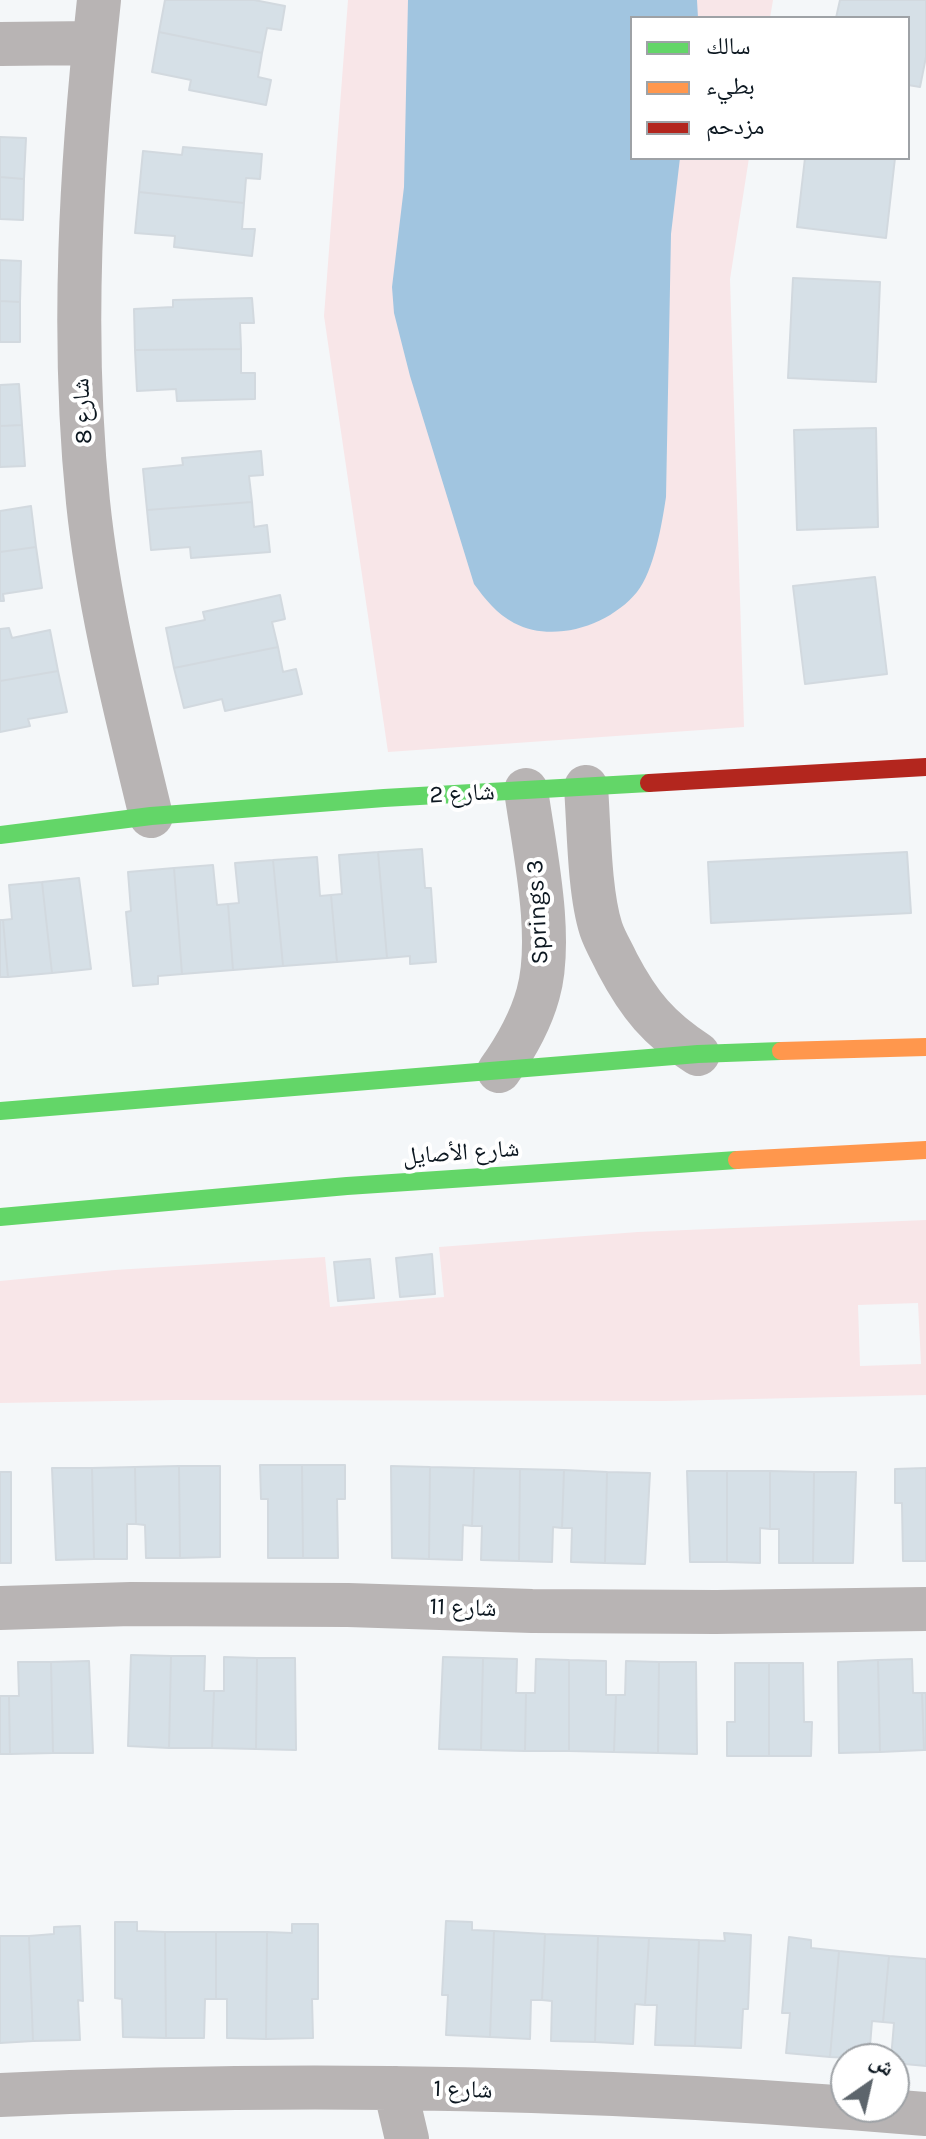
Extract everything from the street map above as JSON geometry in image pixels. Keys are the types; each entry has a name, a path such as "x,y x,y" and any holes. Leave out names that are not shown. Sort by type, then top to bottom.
{"main road":[{"name":"شارع 2","path":"0,835 151,816 926,767"},
{"path":"0,1111 698,1054 926,1047"},
{"name":"شارع الأصايل","path":"0,1217 142,1201 576,1168 926,1150"}],"street":[{"name":"شارع 8","path":"99,0 85,142 80,256 80,342 88,502 113,660 151,816"},
{"path":"0,44 94,43"},
{"path":"600,786 595,902 601,929 648,1013 671,1037 698,1054"},
{"name":"Springs 3","path":"499,1071 517,1046 530,1019 539,991 543,961 541,904 526,790"},
{"path":"543,961 614,957"},
{"name":"شارع 11","path":"0,1608 193,1604 547,1611 926,1609"},
{"path":"395,2088 407,2139"},
{"name":"شارع 1","path":"0,2095 109,2089 395,2088 626,2095 926,2114"}],"shaded area":[{"path":"348,0 773,0 770,16 630,16 630,160 749,160 730,279 744,727 388,752 324,316"},
{"path":"926,1220 926,1395 665,1401 173,1400 0,1403 0,1281 115,1270 325,1257 330,1307 444,1297 439,1247 638,1232","holes":["918,1303 921,1364 860,1366 858,1305"]}],"water":[{"path":"408,0 697,0 698,16 630,16 630,160 680,160 671,234 666,497 653,560 643,583 626,604 597,622 563,631 530,629 497,611 474,584 410,376 394,313 392,287 404,187"}],"building":[{"path":"165,0 254,0 285,6 281,30 267,28 262,53 159,32"},
{"path":"840,0 926,0 926,57 920,87 910,85 910,16 836,16"},
{"path":"159,32 262,53 258,77 271,80 266,105 189,90 191,80 152,72"},
{"path":"0,137 26,138 24,179 0,177"},
{"path":"183,147 262,154 260,179 246,178 244,203 139,192 143,151 182,155"},
{"path":"805,160 895,160 886,238 797,227"},
{"path":"0,177 24,179 23,220 0,219"},
{"path":"139,192 244,203 242,229 255,229 252,256 174,247 175,236 135,233"},
{"path":"0,260 21,261 20,302 0,301"},
{"path":"793,278 880,282 876,382 788,378"},
{"path":"252,298 254,323 240,323 241,349 135,350 134,309 173,307 173,300"},
{"path":"0,301 20,302 20,342 0,342"},
{"path":"241,349 241,373 255,373 255,399 177,401 176,389 137,391 135,350"},
{"path":"19,384 22,425 0,426 0,385"},
{"path":"22,425 25,466 0,467 0,426"},
{"path":"876,428 878,527 797,530 794,430"},
{"path":"261,451 263,475 249,476 252,502 147,510 143,469 183,465 182,458"},
{"path":"252,502 254,527 267,525 270,552 191,558 190,547 151,550 147,510"},
{"path":"31,506 36,547 0,552 0,511"},
{"path":"36,547 42,588 3,594 4,601 0,601 0,552"},
{"path":"875,577 887,674 805,684 793,586"},
{"path":"280,595 285,619 272,622 278,647 174,668 166,628 205,620 203,612"},
{"path":"9,628 12,638 50,630 58,671 0,681 0,629"},
{"path":"278,647 283,672 296,669 302,694 225,711 222,699 184,708 174,668"},
{"path":"58,671 67,712 28,719 30,726 0,732 0,681"},
{"path":"422,849 425,888 431,888 436,962 410,964 410,956 387,958 378,852"},
{"path":"378,852 387,958 337,962 331,895 342,894 339,855"},
{"path":"907,852 911,913 711,923 708,862"},
{"path":"317,857 320,896 331,895 337,962 283,966 273,860"},
{"path":"273,860 283,966 233,970 228,904 239,903 235,863"},
{"path":"213,865 217,905 228,904 233,970 182,974 174,868"},
{"path":"174,868 182,974 158,976 158,984 133,986 126,912 131,911 128,872"},
{"path":"79,878 91,969 52,973 42,882"},
{"path":"42,882 52,973 8,977 3,920 12,919 9,885"},
{"path":"0,920 3,920 8,977 0,977"},
{"path":"432,1254 435,1294 400,1297 396,1258"},
{"path":"370,1259 374,1298 338,1301 334,1262"},
{"path":"260,1465 302,1465 303,1558 268,1558 268,1499 261,1499"},
{"path":"302,1465 345,1465 345,1499 337,1499 338,1558 303,1558"},
{"path":"179,1466 220,1466 220,1557 180,1558"},
{"path":"179,1466 180,1558 146,1558 145,1525 136,1524 135,1467"},
{"path":"391,1466 430,1467 429,1559 392,1558"},
{"path":"135,1467 136,1524 127,1524 127,1559 94,1559 92,1468"},
{"path":"430,1467 474,1468 472,1526 463,1525 462,1560 429,1559"},
{"path":"52,1468 92,1468 94,1559 56,1560"},
{"path":"474,1468 520,1469 519,1561 481,1560 482,1526 472,1526"},
{"path":"926,1468 926,1561 903,1561 902,1503 895,1503 895,1469"},
{"path":"520,1469 564,1470 562,1528 553,1527 552,1562 519,1561"},
{"path":"564,1470 607,1472 605,1563 571,1562 572,1528 562,1528"},
{"path":"687,1471 727,1471 727,1562 690,1562"},
{"path":"727,1471 770,1471 770,1529 760,1528 760,1563 727,1562"},
{"path":"770,1471 814,1472 813,1563 779,1563 779,1529 770,1529"},
{"path":"0,1472 11,1472 11,1563 0,1563"},
{"path":"607,1472 650,1473 645,1564 605,1563"},
{"path":"814,1472 856,1472 853,1563 813,1563"},
{"path":"131,1655 171,1656 169,1748 128,1746"},
{"path":"171,1656 205,1656 204,1691 214,1691 212,1748 169,1748"},
{"path":"224,1657 257,1658 256,1749 212,1748 214,1691 224,1691"},
{"path":"443,1657 483,1658 481,1750 439,1749"},
{"path":"257,1658 295,1658 296,1750 256,1749"},
{"path":"483,1658 517,1659 516,1693 526,1693 525,1751 481,1750"},
{"path":"536,1659 569,1660 569,1751 525,1751 526,1693 535,1693"},
{"path":"912,1659 913,1693 922,1693 924,1750 880,1752 878,1660"},
{"path":"569,1660 606,1661 606,1695 616,1695 614,1752 569,1751"},
{"path":"878,1660 880,1752 839,1753 838,1662"},
{"path":"89,1661 93,1753 53,1753 51,1662"},
{"path":"626,1661 659,1662 658,1753 614,1752 616,1695 625,1695"},
{"path":"18,1662 51,1662 53,1753 10,1754 9,1696 19,1696"},
{"path":"659,1662 696,1662 697,1754 658,1753"},
{"path":"735,1663 769,1663 769,1756 727,1756 727,1722 735,1722"},
{"path":"769,1663 803,1663 804,1722 812,1722 811,1756 769,1756"},
{"path":"922,1693 926,1693 926,1750 924,1750"},
{"path":"0,1696 9,1696 10,1754 0,1754"},
{"path":"446,1921 472,1922 472,1930 494,1931 490,2037 446,2035 448,1995 442,1995"},
{"path":"115,1922 137,1922 137,1931 165,1932 166,2038 123,2037 122,1999 115,1998"},
{"path":"292,1924 318,1924 318,1999 312,1999 313,2038 266,2039 267,1932 292,1933"},
{"path":"80,1926 83,2001 78,2000 80,2040 33,2041 29,1936 54,1934 54,1927"},
{"path":"494,1931 545,1934 542,2000 531,2000 530,2039 490,2037"},
{"path":"165,1932 216,1932 216,1999 205,1999 204,2038 166,2038"},
{"path":"216,1932 267,1932 266,2039 227,2038 227,1999 216,1999"},
{"path":"724,1933 751,1935 748,2009 743,2009 741,2048 695,2046 699,1940 725,1941"},
{"path":"545,1934 598,1936 595,2042 551,2041 552,2001 542,2000"},
{"path":"0,1936 29,1936 33,2041 0,2043"},
{"path":"598,1936 649,1938 645,2005 635,2004 633,2044 595,2042"},
{"path":"789,1937 811,1940 811,1948 839,1951 830,2057 786,2053 790,2013 782,2013"},
{"path":"649,1938 699,1940 695,2046 655,2045 657,2005 645,2005"},
{"path":"839,1951 889,1956 883,2022 872,2021 870,2043 831,2043"},
{"path":"889,1956 926,1959 926,2066 910,2064 910,2043 892,2043 894,2023 883,2022"}],"traffic: fast":[{"path":"0,835 151,816 384,798 649,783"},
{"path":"0,1111 698,1054 781,1051"},
{"path":"0,1217 347,1186 737,1160"}],"traffic: slow":[{"path":"781,1051 926,1047"},
{"path":"737,1160 926,1150"}],"traffic: jam":[{"path":"649,783 926,767"}]}
